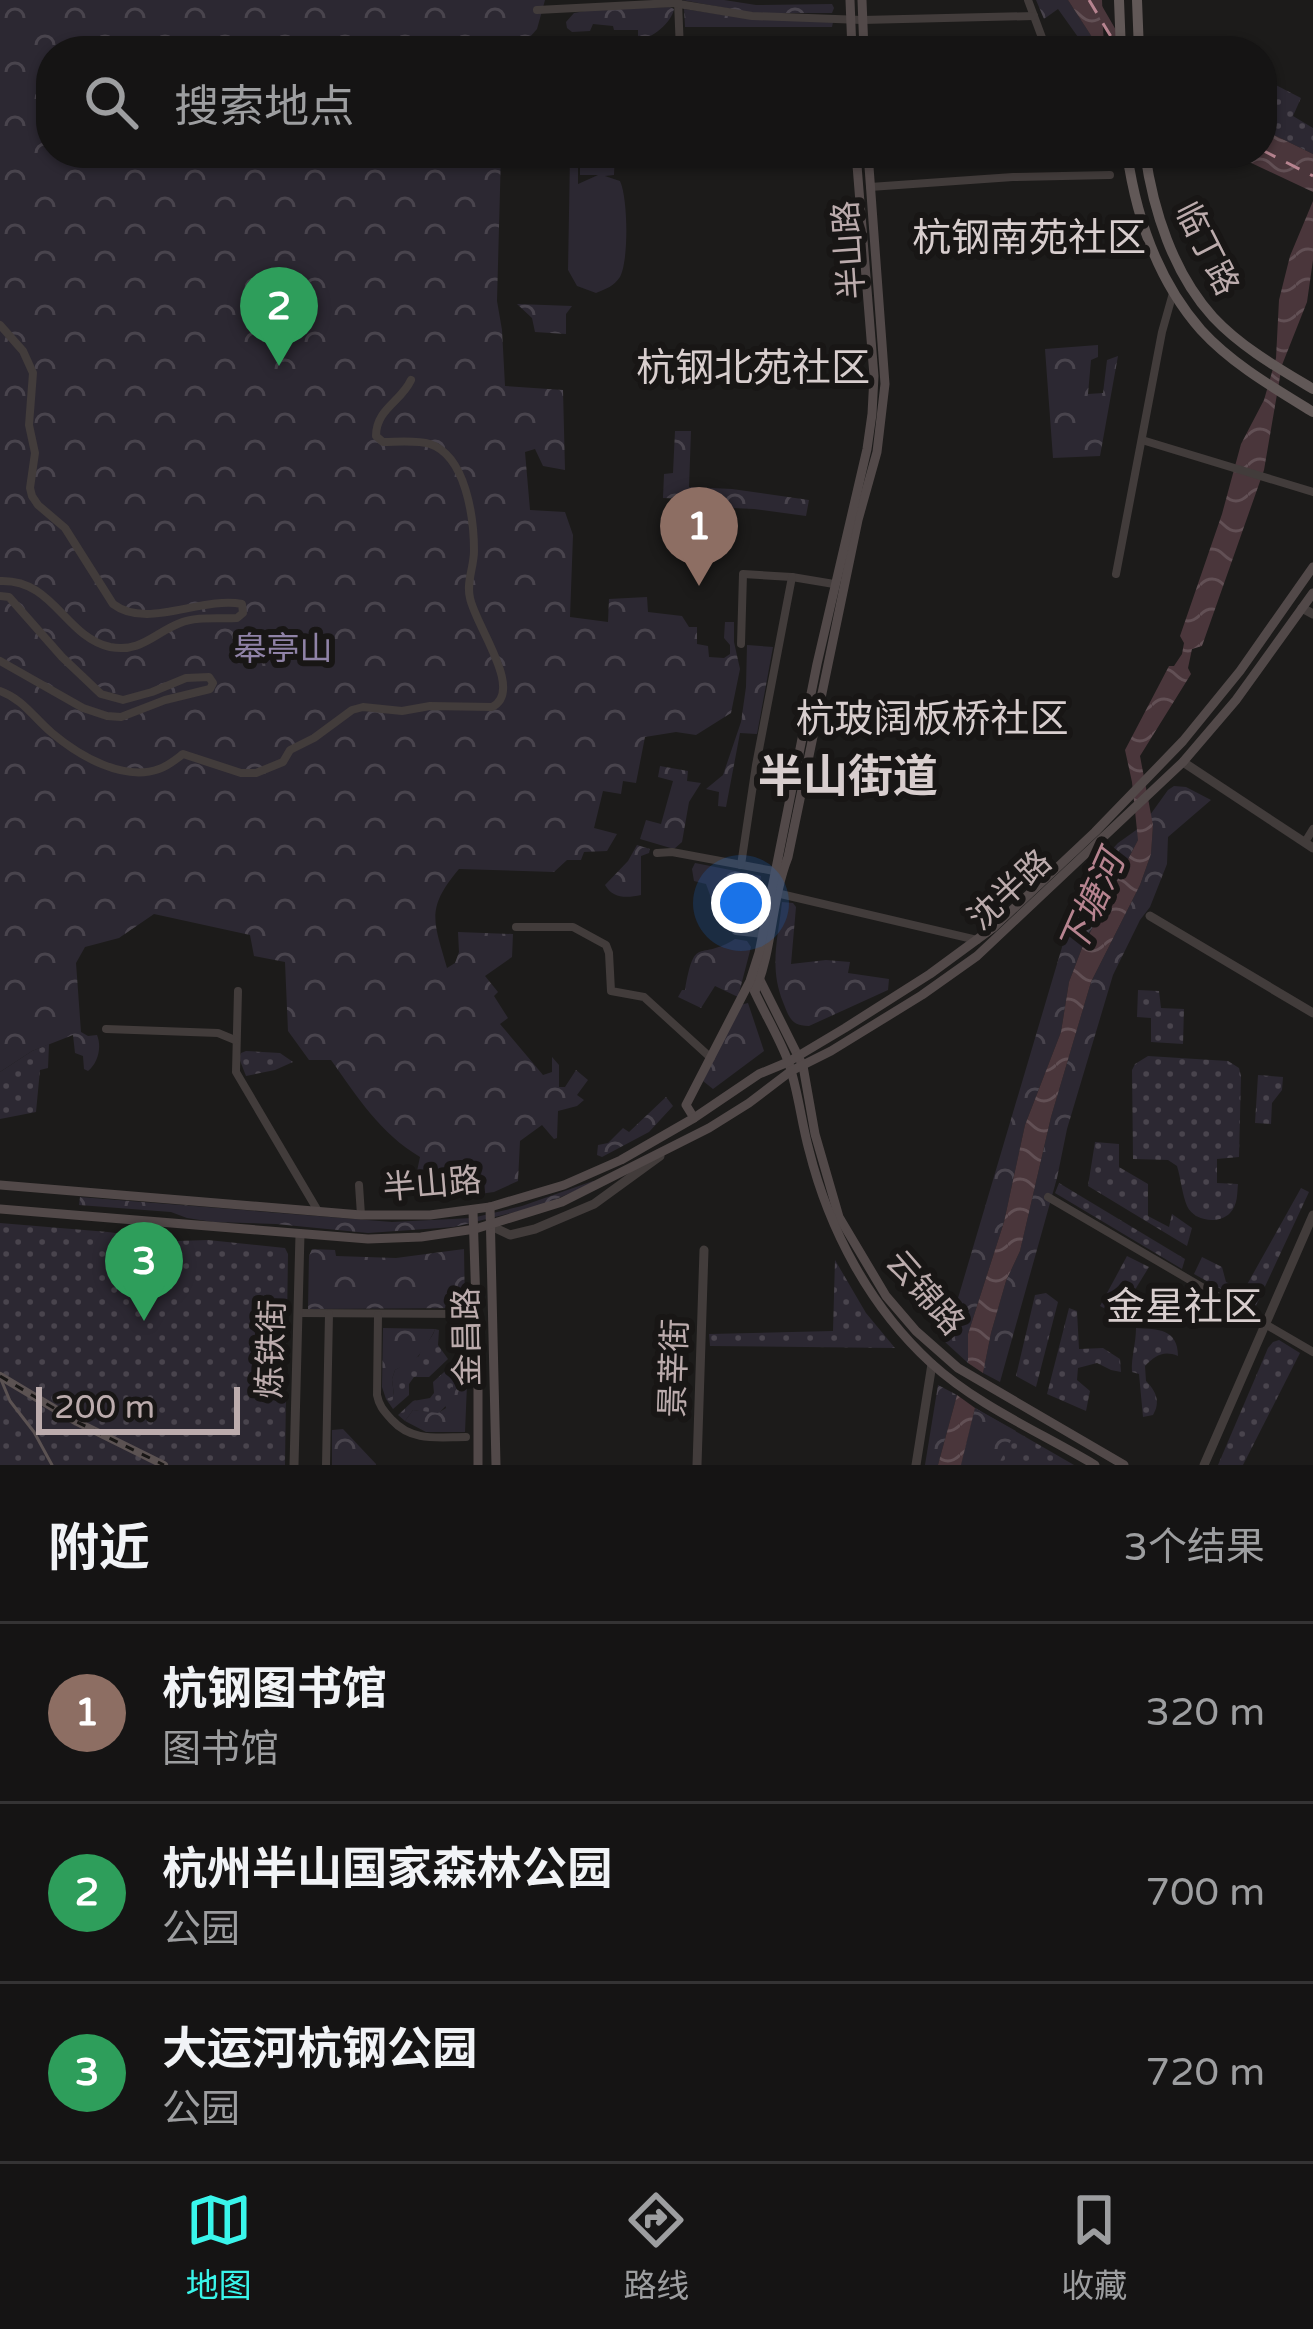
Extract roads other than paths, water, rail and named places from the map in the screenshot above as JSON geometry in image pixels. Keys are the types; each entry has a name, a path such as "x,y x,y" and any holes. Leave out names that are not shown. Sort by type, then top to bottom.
{"main road":[{"path":"850,0 860,36"},
{"path":"854,36 862,0"},
{"path":"1120,0 1121,36"},
{"path":"1137,0 1138,36"},
{"name":"半山路","path":"0,1185 361,1215 473,1211 565,1185 621,1160 694,1118 686,1105 754,981 872,414 874,376 857,168"},
{"name":"半山路","path":"754,981 774,893 788,857 882,420 884,384 869,168"},
{"name":"临丁路","path":"1129,168 1150,245 1201,330 1263,382 1313,412"},
{"name":"临丁路","path":"1147,168 1166,238 1212,316 1262,358 1313,388"},
{"name":"沈半路","path":"674,1146 749,1103 795,1064 930,974 1002,919 1095,832 1216,702 1313,567"},
{"name":"沈半路","path":"694,1118 759,1074 795,1064 922,995 977,956 1184,762 1236,700 1313,593"},
{"path":"754,981 795,1064"},
{"name":"云锦路","path":"795,1064 810,1155 828,1210 853,1264 891,1322 959,1384 1094,1465"},
{"name":"云锦路","path":"795,1064 839,1217 886,1296 916,1331 968,1374 1124,1465"},
{"name":"半山路","path":"0,1209 300,1234 421,1237 491,1226 562,1202 674,1146"},
{"name":"金昌路","path":"490,1208 496,1465"},
{"name":"金昌路","path":"473,1211 478,1465"}],"street":[{"path":"1028,0 1041,36"},
{"path":"678,2 679,36"},
{"path":"537,10 678,2 752,16 1034,16"},
{"path":"870,188 1110,175"},
{"path":"1116,574 1174,289"},
{"path":"0,325 23,351 33,373 28,425 35,453 32,496 65,528 113,604 142,616 235,602 242,604 243,613 237,618 185,620 146,644 127,649 104,646 81,632 31,585 0,580"},
{"path":"0,691 20,701 50,731 85,755 133,772 157,770 183,754 256,773 283,762 290,751 352,710 500,704 505,695 502,674 469,597 474,546 465,485 457,465 430,444 383,442 376,436 380,415 411,380"},
{"path":"1142,440 1313,492"},
{"path":"741,644 743,574 834,584"},
{"path":"741,866 792,577"},
{"path":"0,596 9,597 101,694 123,700 194,676 213,682 210,689 121,717 83,708 0,661"},
{"path":"1302,608 1313,614"},
{"path":"1184,762 1309,845 1313,829"},
{"path":"657,853 775,871"},
{"path":"774,893 976,940"},
{"path":"1150,916 1313,1013"},
{"path":"516,927 573,927 606,945 611,991 644,997 711,1058"},
{"path":"736,931 764,934"},
{"path":"238,991 236,1072 318,1211"},
{"path":"106,1029 218,1033 236,1040"},
{"path":"359,1185 361,1215"},
{"path":"1048,1197 1313,1352"},
{"path":"1204,1465 1313,1215"},
{"name":"炼铁街","path":"294,1465 300,1234"},
{"name":"景莘街","path":"697,1465 704,1250"},
{"path":"298,1313 464,1314"},
{"path":"326,1465 329,1314"},
{"path":"378,1315 380,1406 415,1437 466,1437"},
{"path":"916,1465 932,1364"}],"water":[{"path":"1068,0 1102,0 1103,36 1091,36"},
{"path":"1277,136 1313,154 1313,192 1262,168 1277,168"},
{"path":"1313,201 1307,302 1282,365 1264,470 1202,646 1192,649 1191,674 1140,756 1153,825 1151,854 1091,982 983,1373 968,1363 968,1334 1004,1222 1025,1125 1061,1032 1069,982 1082,948 1138,840 1125,750 1169,666 1182,654 1180,636 1241,444 1264,400 1276,358 1279,300 1290,256"},
{"path":"957,1395 975,1408 961,1465 938,1465"}],"waterway":[{"path":"1094,0 1115,36"}],"tram line":[{"path":"0,1377 10,1401 52,1465"}],"railway":[{"path":"0,1376 77,1422 164,1465"}],"place":[{"name":"杭州半山国家森林公园","path":"279,366"},
{"name":"杭钢图书馆","path":"699,586"},
{"name":"大运河杭钢公园","path":"144,1321"}],"district":[{"name":"杭钢南苑社区","path":"1029,237"},
{"name":"杭钢北苑社区","path":"753,367"},
{"name":"杭玻阔板桥社区","path":"932,718"},
{"name":"半山街道","path":"848,776"},
{"name":"金星社区","path":"1184,1306"}],"park label":[{"name":"皋亭山","path":"283,648"}],"water label":[{"name":"下塘河","path":"1091,903"}]}
